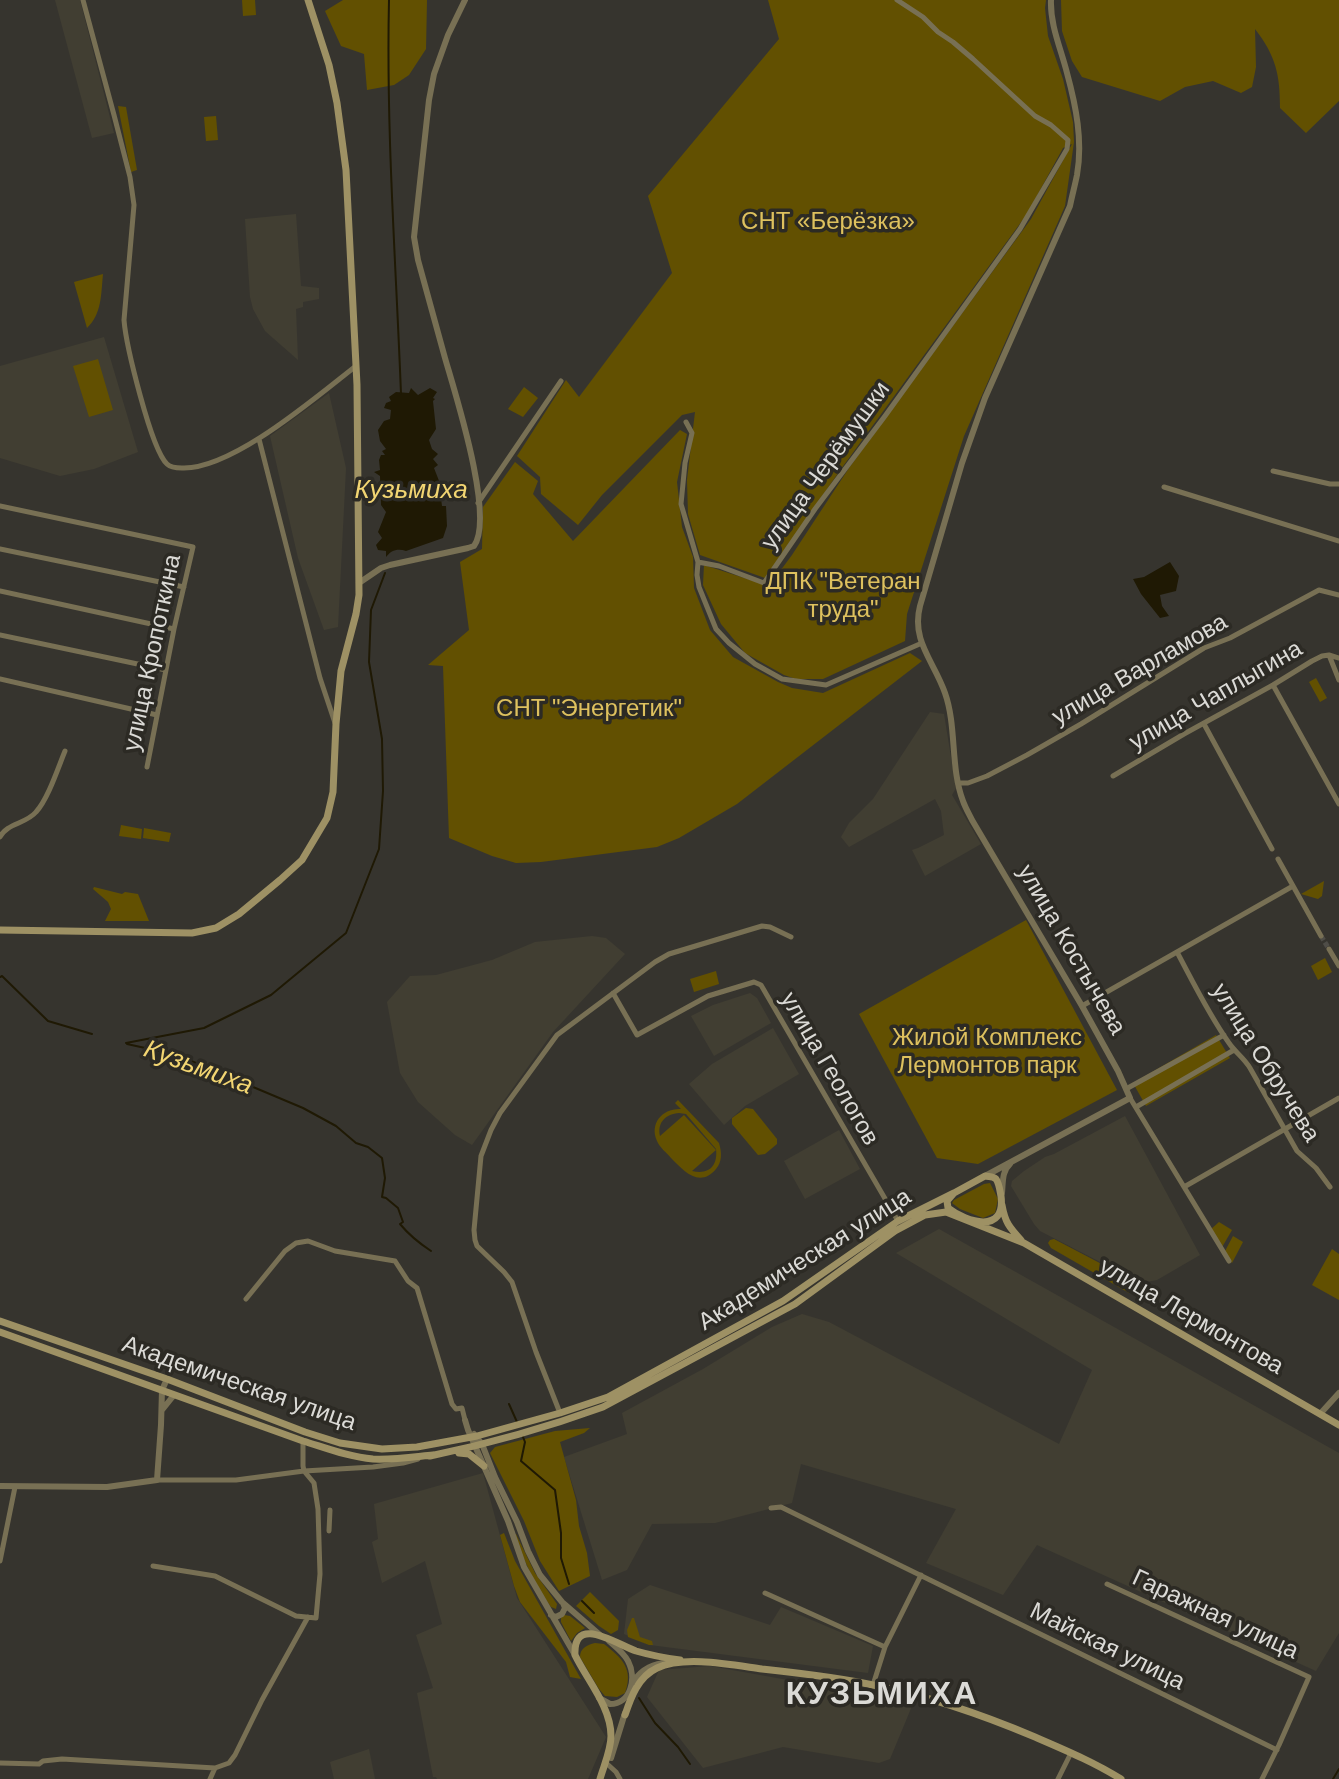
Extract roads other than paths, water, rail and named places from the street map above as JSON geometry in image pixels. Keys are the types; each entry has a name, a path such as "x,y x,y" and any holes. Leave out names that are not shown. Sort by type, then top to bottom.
{"main road":[{"path":"0,930 192,933 216,928 239,914 302,860 327,818 333,792 335,724 341,671 359,595 356,366 346,170 329,65 308,0"},
{"path":"985,1177 993,1177 996,1180 1002,1202 997,1216 991,1220 976,1222 951,1210 947,1205 948,1198 985,1177"},
{"name":"Академическая улица","path":"0,1321 340,1443 395,1449 520,1428 608,1397 783,1301 898,1221 954,1193"},
{"name":"улица Лермонтова","path":"1002,1202 1009,1227 1024,1242"},
{"name":"улица Лермонтова","path":"520,1428 580,1416 624,1396 795,1304 895,1231 925,1214 946,1212 1024,1242 1339,1424"},
{"path":"0,1332 337,1452 373,1459 463,1453 469,1454 484,1466"},
{"path":"139,1382 145,1372"},
{"path":"430,1456 478,1445 520,1428"},
{"path":"603,1779 608,1762 611,1729 606,1713 575,1655 575,1645 581,1636 589,1634 601,1635 636,1651 688,1662 726,1664 873,1685 912,1694 1011,1727 1098,1764 1121,1779"},
{"path":"625,1715 634,1691 644,1676 655,1668 688,1662"}],"street":[{"path":"83,0 130,177 134,213 124,329 141,396 160,454 166,464 185,468 200,467 217,461 259,439 356,366"},
{"path":"359,583 390,565 474,546 479,535 471,449 418,260 414,237 434,74 447,35 465,0"},
{"name":"улица Черёмушки","path":"698,562 764,583 1020,229 1067,149 1068,140 1051,125 1035,116 923,17 897,0"},
{"path":"686,422 692,433 685,463 681,504 698,562 699,587 716,629 729,643 755,664 782,679 826,685 922,643 917,618 972,433 1070,206 1078,173 1078,122 1054,28 1051,0"},
{"path":"478,503 561,381"},
{"path":"259,439 318,669 335,724"},
{"path":"1273,471 1339,484"},
{"path":"1164,487 1339,541"},
{"name":"улица Кропоткина","path":"0,506 193,547 147,767"},
{"path":"0,550 184,587"},
{"name":"улица Варламова","path":"958,783 968,783 987,776 1027,755 1204,648 1230,638 1319,590 1339,595"},
{"path":"0,591 174,629"},
{"path":"0,635 166,670"},
{"name":"улица Костычева","path":"922,643 946,696 962,800 1082,1006 1130,1098 1229,1261"},
{"path":"1329,655 1339,680"},
{"name":"улица Чаплыгина","path":"1113,776 1312,661 1329,655 1339,658"},
{"path":"0,679 157,715"},
{"path":"1273,685 1339,804"},
{"path":"1204,724 1272,849"},
{"path":"0,837 5,829 26,821 35,814 65,751"},
{"path":"1278,859 1321,936"},
{"path":"1082,1006 1293,886"},
{"path":"560,1413 512,1282 477,1246 475,1240 481,1156 500,1113 556,1035 655,962 673,953 762,926 771,927 791,937"},
{"path":"1329,949 1339,966"},
{"name":"улица Обручева","path":"1177,952 1224,1035 1250,1068 1297,1151 1330,1187"},
{"name":"улица Геологов","path":"613,993 637,1035 708,996 754,982 761,985 898,1221"},
{"path":"1126,1089 1224,1035"},
{"path":"1136,1107 1234,1049"},
{"path":"985,1177 1130,1098"},
{"path":"1184,1188 1339,1098"},
{"path":"1002,1202 1004,1173 1015,1160"},
{"path":"246,1298 285,1251 296,1243 308,1241 335,1251 395,1261 408,1281 417,1288 452,1404 456,1409 462,1408 465,1420 534,1566 562,1602 620,1650 628,1661 633,1676 631,1686"},
{"path":"157,1480 162,1390 167,1379"},
{"path":"1320,1414 1339,1393"},
{"path":"162,1410 174,1395"},
{"path":"153,1566 215,1576 296,1616 316,1618 320,1574 317,1494 314,1483 304,1471 303,1441"},
{"path":"478,1445 524,1567 575,1655"},
{"path":"0,1486 107,1487 157,1480 236,1480 304,1471 373,1467 430,1456"},
{"path":"0,1561 15,1487"},
{"name":"Майская улица","path":"771,1508 781,1507 1277,1750"},
{"path":"329,1531 330,1510"},
{"path":"873,1685 885,1647 921,1575"},
{"name":"Гаражная улица","path":"1107,1584 1309,1677 1277,1750"},
{"path":"765,1593 885,1647"},
{"path":"550,1614 554,1617 562,1614 565,1607 562,1602"},
{"path":"0,1763 38,1764 62,1759 215,1769 229,1763 308,1617"},
{"path":"596,1693 603,1701 620,1703 637,1676 660,1663 671,1664"},
{"path":"620,1779 608,1762 625,1715 626,1697"},
{"path":"1262,1779 1277,1750"},
{"path":"1058,1779 1071,1753"},
{"path":"210,1779 215,1769"}],"water":[{"name":"Кузьмиха","path":"411,388 418,395 430,388 437,392 433,398 436,429 429,440 432,449 438,454 433,459 438,465 434,468 443,491 441,498 442,506 446,506 447,526 443,538 406,551 395,550 386,557 386,551 378,550 376,545 382,538 378,532 386,512 381,505 380,476 374,472 380,470 379,460 381,455 385,455 382,451 386,449 380,441 378,430 384,421 390,419 391,410 384,408 386,403 391,401 389,397 396,392 409,393"},
{"path":"1170,562 1179,576 1176,591 1160,595 1162,606 1169,616 1160,618 1133,579 1144,577"}],"waterway":[{"name":"Кузьмиха","path":"389,0 390,148 401,394"},
{"name":"Кузьмиха","path":"126,1043 204,1028 271,995 346,933 379,849 383,791 382,739 369,662 371,610 385,573"},
{"name":"Кузьмиха","path":"0,977 48,1021 92,1034"},
{"name":"Кузьмиха","path":"127,1044 177,1055 303,1108 336,1126 356,1143 368,1147 382,1158 385,1178 382,1197 398,1208 403,1228 431,1251"},
{"name":"Кузьмиха","path":"509,1404 517,1422"},
{"name":"Кузьмиха","path":"523,1437 525,1442 521,1461 555,1490 561,1533 561,1558 569,1584"},
{"path":"582,1601 594,1613"},
{"path":"639,1698 655,1723 690,1764"},
{"path":"1333,1779 1339,1769"}],"tunnel":[{"path":"1321,936 1329,949"}],"district":[{"name":"КУЗЬМИХА","path":"882,1695"}],"park label":[{"name":"СНТ «Берёзка»","path":"828,222"},
{"name":"ДПК \"Ветеран труда\"","path":"843,596"},
{"name":"СНТ \"Энергетик\"","path":"589,709"},
{"name":"Жилой Комплекс Лермонтов парк","path":"987,1052"}]}
